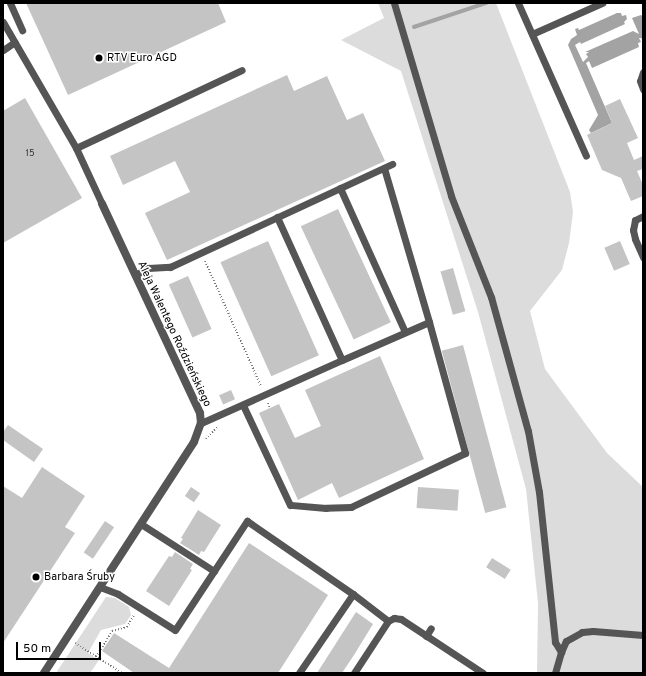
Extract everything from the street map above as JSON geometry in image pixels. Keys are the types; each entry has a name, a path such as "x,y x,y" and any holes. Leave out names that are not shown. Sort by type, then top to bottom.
{"street":[{"name":"Aleja Walentego Roździeńskiego","path":"44,673 194,442 201,423 200,413 102,204"}],"lane":[{"path":"10,3 22,30"},
{"path":"394,3 451,196 491,297 528,431 540,499 555,642 561,652"},
{"path":"518,3 586,156"},
{"path":"532,34 602,3"},
{"path":"3,22 76,148 102,204"},
{"path":"3,50 15,42"},
{"path":"76,148 242,70"},
{"path":"643,72 640,81 643,89"},
{"path":"135,274 148,268 170,267 392,164"},
{"path":"243,405 290,505 326,508 351,507 466,453 384,168"},
{"path":"340,188 405,332"},
{"path":"643,216 636,220 633,230 635,239 643,257"},
{"path":"277,217 342,360"},
{"path":"201,423 429,322"},
{"path":"100,587 118,594 175,630 247,521 353,594 388,621"},
{"path":"141,524 214,571"},
{"path":"300,673 353,594"},
{"path":"354,673 388,621 394,618 401,619 483,673"},
{"path":"426,636 431,628"},
{"path":"555,673 566,641 582,632 593,631 643,635"}],"path":[{"path":"201,252 270,408"},
{"path":"96,657 112,631 127,627 139,608"},
{"path":"74,642 122,673"}],"shaded area":[{"path":"378,3 496,3 570,192 573,212 569,243 562,270 530,311 545,369 607,453 643,487 643,673 537,673 538,603 526,489 478,312 401,71 341,40 384,18"},
{"path":"617,13 621,13 622,16 626,15 627,19 624,22 625,24 581,44 580,42 575,45 583,62 588,57 586,54 589,52 585,52 633,31 639,34 632,18 641,15 643,16 643,40 639,38 641,42 638,43 639,47 592,68 589,61 586,63 612,123 591,133 589,130 598,115 568,45 571,39 577,35 575,29 578,28 579,30"},
{"path":"106,597 115,598 129,607 131,615 125,624 101,630 88,653 99,660 90,673 56,673"}],"building":[{"name":"RTV Euro AGD","path":"26,3 218,3 226,22 68,95"},
{"path":"287,75 294,91 327,76 347,120 363,113 385,161 167,260 145,213 190,192 175,161 123,185 110,156"},
{"path":"25,98 82,198 3,243 3,111"},
{"path":"620,99 638,138 627,143 634,160 643,156 643,169 637,171 643,185 643,196 631,201 621,178 602,170 587,135 612,123 605,106"},
{"path":"338,209 391,322 354,340 301,226"},
{"path":"268,241 319,355 271,376 220,262"},
{"path":"620,241 630,264 614,271 604,248"},
{"path":"453,268 465,311 453,315 441,272"},
{"path":"188,276 212,329 192,338 169,285"},
{"path":"463,345 506,507 485,513 442,351"},
{"path":"380,356 424,459 339,498 332,483 298,500 259,413 279,404 295,438 321,426 305,390"},
{"path":"231,390 235,399 223,404 219,395"},
{"path":"8,425 43,449 34,462 3,440 3,432"},
{"path":"42,467 85,496 65,527 75,533 3,643 3,486 22,498"},
{"path":"191,487 200,493 194,502 185,496"},
{"path":"418,487 459,490 457,511 417,508"},
{"path":"198,510 221,525 204,552 201,551 199,555 180,543 183,539 181,538"},
{"path":"105,521 114,527 93,559 84,553"},
{"path":"249,543 328,595 278,673 134,673 102,651 114,633 169,668"},
{"path":"175,552 193,564 190,569 192,570 169,606 146,591 169,556 172,557"},
{"path":"492,558 511,570 505,579 486,567"},
{"path":"356,612 373,624 354,655 342,673 317,673"}],"waterway":[{"path":"414,27 486,3"}],"place":[{"name":"RTV Euro AGD","path":"99,58"},
{"name":"Barbara Śruby","path":"36,577"}]}
